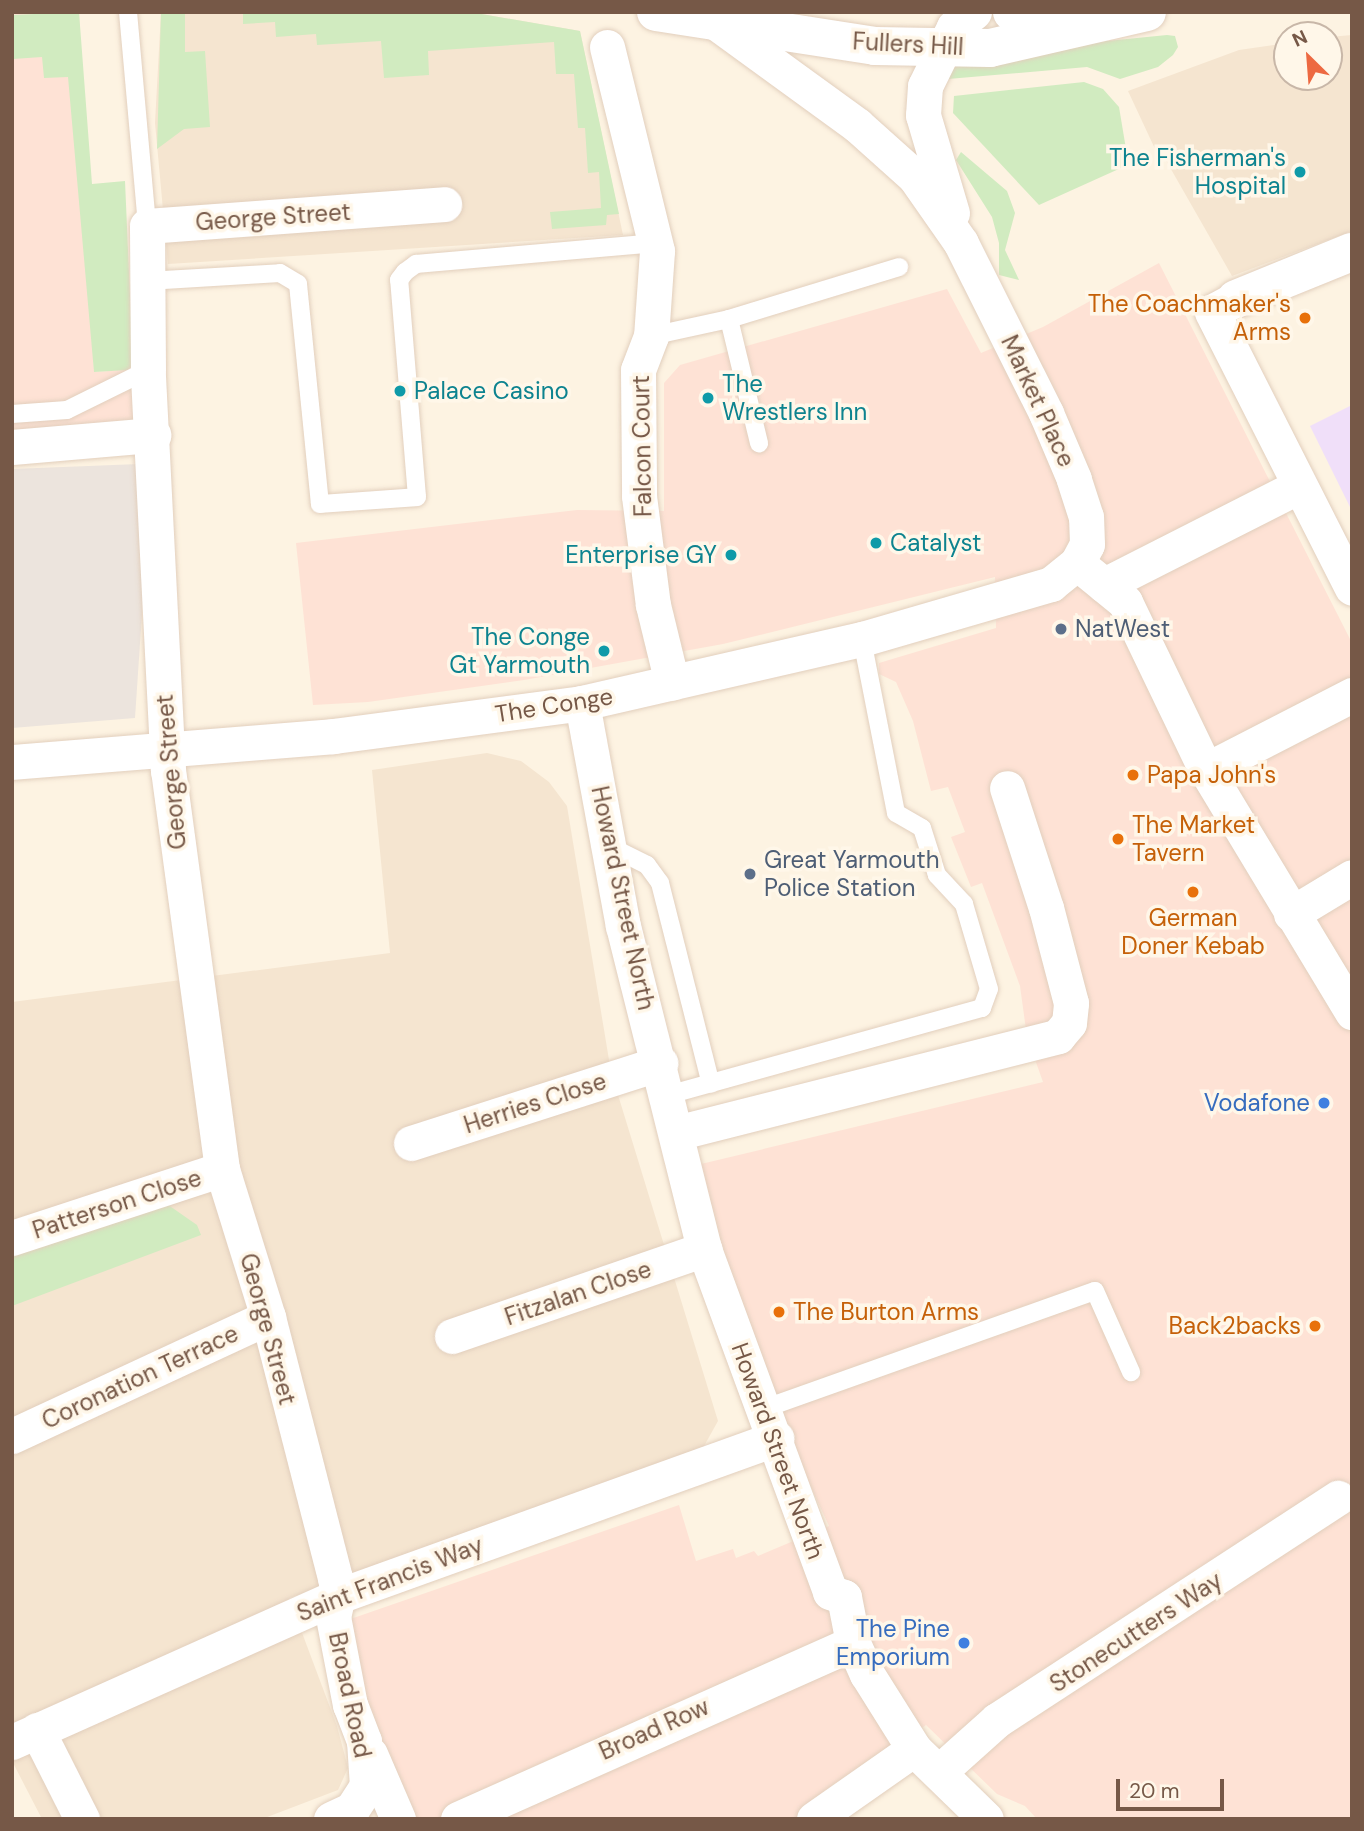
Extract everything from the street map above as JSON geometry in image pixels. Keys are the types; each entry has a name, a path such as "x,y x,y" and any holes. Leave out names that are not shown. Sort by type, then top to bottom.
{"main road":[{"name":"Fullers Hill","path":"656,12 711,17 875,46 944,45 990,48 1116,17"},
{"name":"Fullers Hill","path":"1029,13 1116,17"},
{"path":"1236,299 1352,252"}],"street":[{"name":"Market Place","path":"974,12 954,26 944,45 925,86 923,115 961,243 1046,413 1074,479 1086,517 1087,544 1077,563"},
{"name":"Market Place","path":"711,17 857,125 905,168 961,243"},
{"name":"Falcon Court","path":"607,47 656,243 651,336 638,370 639,496 653,605 672,683"},
{"name":"George Street","path":"338,1596 268,1317 222,1169 166,749 148,370 147,226 444,204"},
{"path":"1236,299 1212,312 1352,587"},
{"path":"12,447 153,435"},
{"path":"1104,585 1299,486"},
{"path":"1077,563 1125,602 1206,769 1291,914 1350,1004"},
{"name":"The Conge","path":"12,762 333,736 582,703 862,639 1051,584 1077,563"},
{"path":"1206,769 1352,695"},
{"name":"Howard Street North","path":"582,703 611,847 623,926 664,1079 704,1249 830,1592 844,1598 853,1643 914,1749 986,1819"},
{"path":"676,1133 1058,1037 1069,1023 1071,1003 1046,908 1007,788"},
{"path":"1291,914 1352,877"},
{"name":"Herries Close","path":"411,1143 664,1079"},
{"name":"Patterson Close","path":"12,1238 222,1169"},
{"name":"Fitzalan Close","path":"452,1336 704,1249"},
{"name":"Coronation Terrace","path":"12,1436 268,1317"},
{"name":"Saint Francis Way","path":"25,1736 338,1596 770,1424"},
{"name":"Stonecutters Way","path":"939,1772 998,1720 1338,1498"},
{"name":"Broad Road","path":"338,1596 332,1617 350,1705 364,1741 367,1786 346,1816"},
{"name":"Broad Row","path":"458,1819 853,1643"},
{"path":"25,1736 82,1819"},
{"path":"364,1741 398,1819"},
{"path":"814,1819 914,1749"}],"lane":[{"path":"128,12 147,226"},
{"path":"148,281 281,273 300,288 320,504 417,497 399,280 416,264 608,250 656,243"},
{"path":"651,336 729,319 899,267"},
{"path":"729,319 759,443"},
{"path":"12,414 67,410 148,370"},
{"path":"664,1079 711,1084 959,1018 982,1008 989,989 964,904 937,875 922,828 896,813 862,639"},
{"path":"611,847 647,865 660,883 711,1084"},
{"path":"770,1424 1095,1290 1131,1372"}],"shaded area":[{"path":"12,12 79,12 94,372 138,369 140,440 12,449"},
{"path":"161,12 470,12 580,31 623,235 168,264 155,123"},
{"path":"1352,35 1352,231 1232,276 1160,150 1156,151 1128,91 1239,50 1273,45 1273,91 1343,91 1343,36"},
{"path":"1159,263 1352,643 1352,1819 1037,1819 1025,1806 997,1794 926,1725 798,1819 402,1819 339,1623 679,1505 696,1561 733,1549 736,1558 754,1551 758,1556 829,1526 803,1470 693,1172 701,1164 1043,1082 1027,1037 1020,986 982,883 971,887 951,837 965,832 948,787 931,791 913,721 896,682 879,674 879,663 996,628 995,577 723,644 524,680 368,702 313,705 296,543 577,510 664,511 664,383 680,365 947,289 981,353 1043,327"},
{"path":"1352,405 1352,511 1310,426"},
{"path":"139,464 145,569 135,718 12,728 12,469"},
{"path":"487,753 521,761 549,782 567,806 611,1072 718,1421 699,1455 289,1598 337,1726 348,1768 338,1790 262,1819 42,1819 12,1761 12,1002 390,953 372,770"}],"green space":[{"path":"79,12 92,184 125,181 133,364 128,370 94,372 68,77 44,78 42,57 13,59 12,15"},
{"path":"161,12 185,12 185,52 205,51 210,127 184,129 157,149"},
{"path":"243,12 470,12 580,31 619,214 607,215 606,225 552,229 550,212 601,208 599,172 588,173 585,128 578,128 574,74 556,74 554,42 428,51 429,75 384,78 381,41 317,45 316,34 276,37 275,22 243,24"},
{"path":"1175,36 1178,47 1173,55 1158,67 1120,79 1087,67 948,79 957,56"},
{"path":"1084,82 1103,89 1119,107 1127,155 1121,168 1039,205 953,113 954,96"},
{"path":"961,152 1007,191 1015,213 1005,250 1019,280 999,275 999,243 992,217 956,160"},
{"path":"164,1202 197,1225 201,1235 12,1306 12,1251"}],"place":[{"name":"The Fisherman's Hospital","path":"1300,172"},
{"name":"The Coachmaker's Arms","path":"1305,318"},
{"name":"Palace Casino","path":"400,391"},
{"name":"The Wrestlers Inn","path":"708,398"},
{"name":"Catalyst","path":"876,543"},
{"name":"Enterprise GY","path":"731,555"},
{"name":"NatWest","path":"1061,629"},
{"name":"The Conge Gt Yarmouth","path":"604,651"},
{"name":"Papa John's","path":"1133,775"},
{"name":"The Market Tavern","path":"1118,839"},
{"name":"Great Yarmouth Police Station","path":"750,874"},
{"name":"German Doner Kebab","path":"1193,892"},
{"name":"Vodafone","path":"1324,1103"},
{"name":"The Burton Arms","path":"779,1312"},
{"name":"Back2backs","path":"1315,1326"},
{"name":"The Pine Emporium","path":"964,1643"}]}
